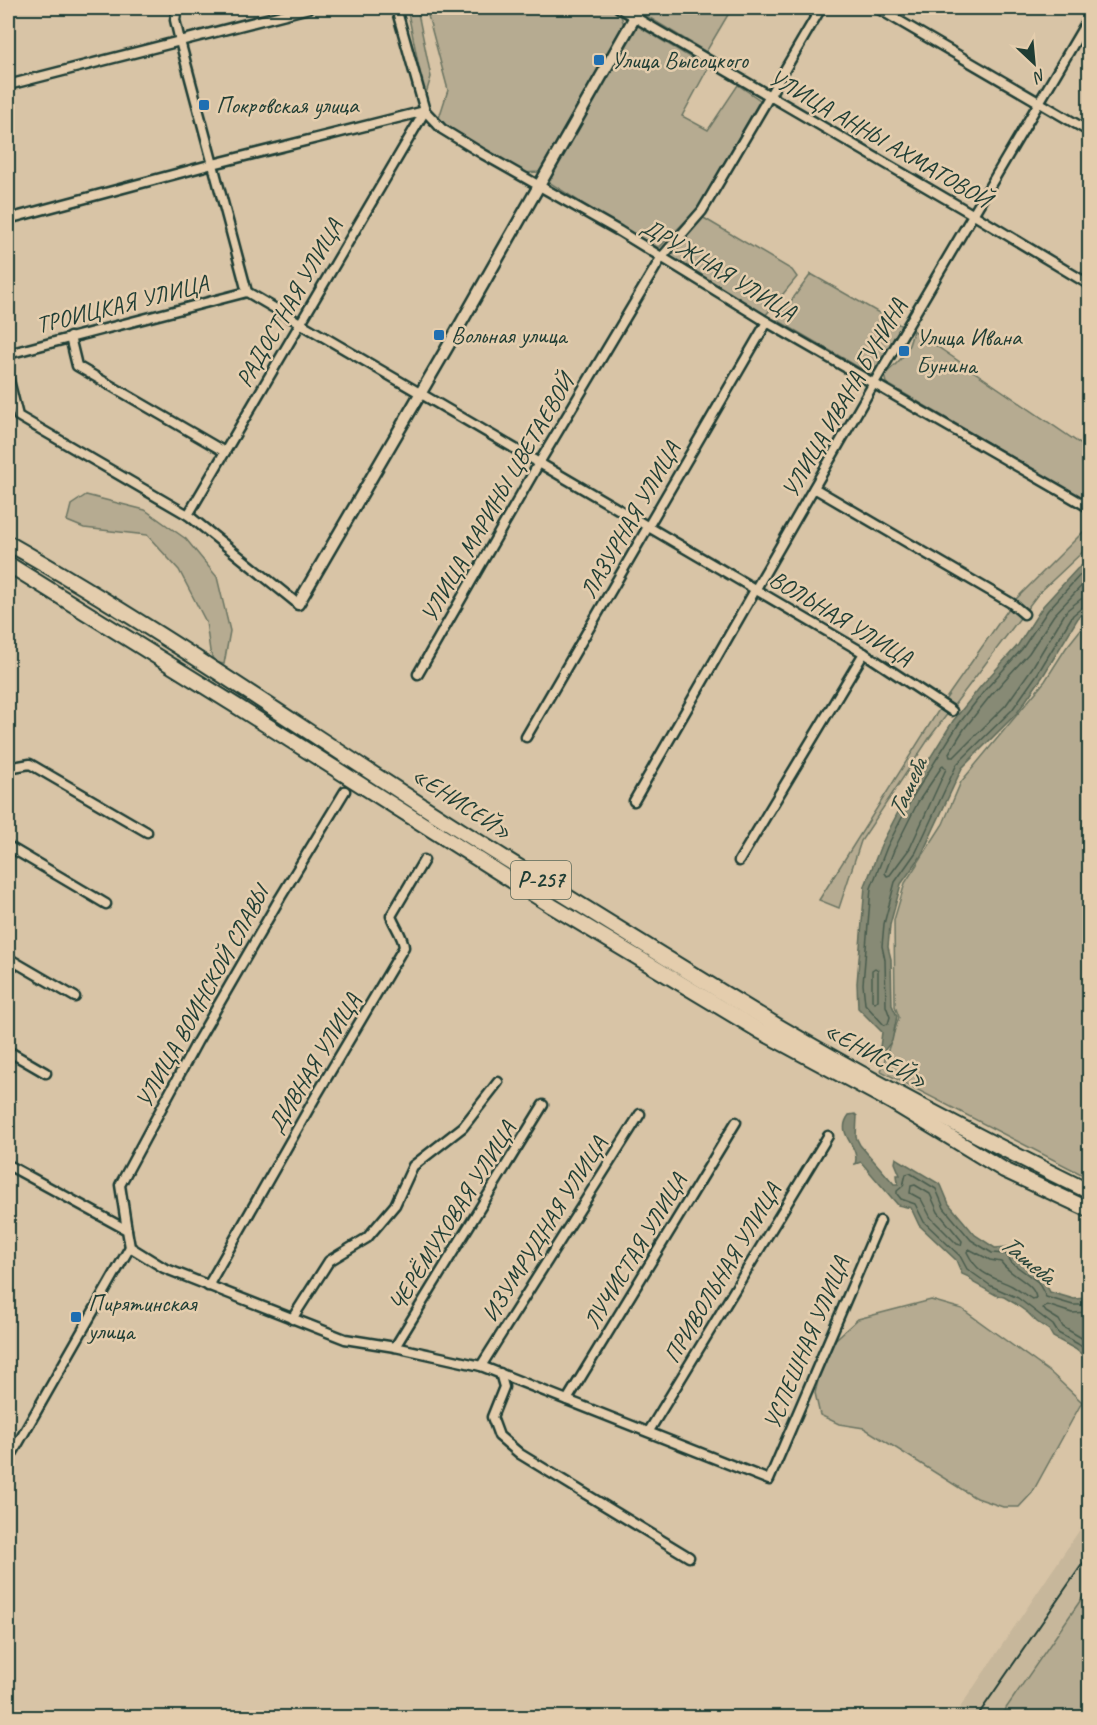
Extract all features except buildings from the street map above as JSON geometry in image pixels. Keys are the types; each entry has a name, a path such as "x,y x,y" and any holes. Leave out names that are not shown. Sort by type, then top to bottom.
{"highway":[{"path":"8,538 45,564"},
{"name":"«ЕНИСЕЙ»","path":"8,543 248,691 530,874 777,1025 902,1096 1089,1192"},
{"name":"«ЕНИСЕЙ»","path":"8,564 552,906 750,1025 892,1102 1004,1170 1089,1210"}],"street":[{"path":"177,8 175,20 180,41 247,292"},
{"path":"8,85 309,8"},
{"name":"ДРУЖНАЯ УЛИЦА","path":"396,8 425,111 442,129 620,231 767,322 1089,508"},
{"name":"УЛИЦА АННЫ АХМАТОВОЙ","path":"619,8 637,12 771,96 1089,285"},
{"name":"УЛИЦА МАРИНЫ ЦВЕТАЕВОЙ","path":"417,674 661,258 702,211 821,8"},
{"path":"877,8 1089,132"},
{"path":"8,376 18,416 188,515 297,603 420,394 637,12"},
{"name":"УЛИЦА ИВАНА БУНИНА","path":"634,801 874,383 1089,16"},
{"path":"8,219 213,164 425,111"},
{"name":"РАДОСТНАЯ УЛИЦА","path":"188,515 425,111"},
{"name":"ВОЛЬНАЯ УЛИЦА","path":"247,292 864,653 952,711"},
{"name":"ТРОИЦКАЯ УЛИЦА","path":"8,354 247,292"},
{"name":"ЛАЗУРНАЯ УЛИЦА","path":"526,737 767,322"},
{"path":"70,337 77,366 225,452"},
{"path":"814,488 1011,603 1024,614"},
{"path":"739,861 864,653"},
{"path":"8,768 30,764 147,832"},
{"name":"УЛИЦА ВОИНСКОЙ СЛАВЫ","path":"130,1247 120,1185 209,1021 285,888 345,791"},
{"path":"8,846 106,904"},
{"name":"ДИВНАЯ УЛИЦА","path":"208,1286 404,947 404,939 394,927 391,916 424,860"},
{"path":"8,958 75,997"},
{"path":"8,1051 46,1073"},
{"path":"292,1319 329,1261 367,1238 396,1205 413,1166 463,1127 498,1082"},
{"name":"ЧЕРЁМУХОВАЯ УЛИЦА","path":"395,1347 543,1106"},
{"name":"ИЗУМРУДНАЯ УЛИЦА","path":"480,1366 640,1114"},
{"name":"ЛУЧИСТАЯ УЛИЦА","path":"567,1400 736,1122"},
{"name":"ПРИВОЛЬНАЯ УЛИЦА","path":"649,1431 828,1136"},
{"path":"8,1165 127,1230"},
{"name":"УСПЕШНАЯ УЛИЦА","path":"649,1431 769,1480 880,1221"},
{"path":"8,1461 130,1247 164,1268 345,1340 395,1347 480,1366 649,1431"},
{"path":"500,1373 504,1387 492,1418 499,1436 520,1454 689,1557"}],"shaded area":[{"path":"407,8 417,8 431,77 425,97"},
{"path":"426,8 610,8 620,13 624,25 539,172 522,173 438,121 448,90"},
{"path":"650,8 732,8 706,52 645,15"},
{"path":"638,26 708,68 682,116 708,130 738,85 760,100 698,208 659,248 621,228 547,181"},
{"path":"702,217 792,270 797,277 765,316 668,258"},
{"path":"811,274 902,326 872,375 777,320"},
{"path":"913,330 1089,450 1089,502 886,383 884,375 903,356"},
{"path":"86,495 145,510 186,539 217,577 230,631 224,664 214,662 206,622 179,570 147,535 84,528 67,521 71,505"},
{"path":"1089,526 1089,546 1038,594 930,737 861,841 839,908 819,900 945,700 1014,601"},
{"path":"1089,619 1089,1178 881,1071 899,1017 895,1006 894,920 905,883 943,824 961,782 1045,681 1066,648"},
{"path":"931,1300 962,1309 1051,1373 1082,1402 1032,1493 1019,1507 1003,1507 974,1497 864,1428 839,1424 820,1415 815,1393 826,1348 858,1319"},
{"path":"1089,1516 1089,1588 1000,1717 953,1718"},
{"path":"1089,1588 1089,1717 1000,1717"}],"water":[{"name":"Ташеба","path":"1089,560 1089,609 1078,618 1043,676 1017,713 962,768 921,856 901,884 890,925 888,947 891,959 892,1005 897,1016 892,1041 883,1052 880,1047 882,1032 858,1008 857,983 865,886 881,845 907,795 953,721 1018,645 1043,606 1077,569"},
{"name":"Ташеба","path":"849,1115 857,1116 856,1137 860,1145 894,1184 898,1184 897,1175 900,1175 895,1163 896,1158 941,1185 949,1204 975,1235 995,1248 1009,1247 1016,1259 1042,1277 1050,1292 1074,1299 1087,1298 1089,1300 1089,1360 1053,1337 1049,1330 1014,1303 974,1283 962,1274 956,1260 919,1225 911,1208 898,1205 861,1162 855,1164 856,1157 844,1128"}],"railway":[{"path":"976,1718 1090,1553"}],"place":[{"name":"Улица Высоцкого","path":"599,60"},
{"name":"Покровская улица","path":"204,105"},
{"name":"Вольная улица","path":"439,335"},
{"name":"Улица Ивана Бунина","path":"904,351"},
{"name":"Пирятинская улица","path":"76,1317"}]}
